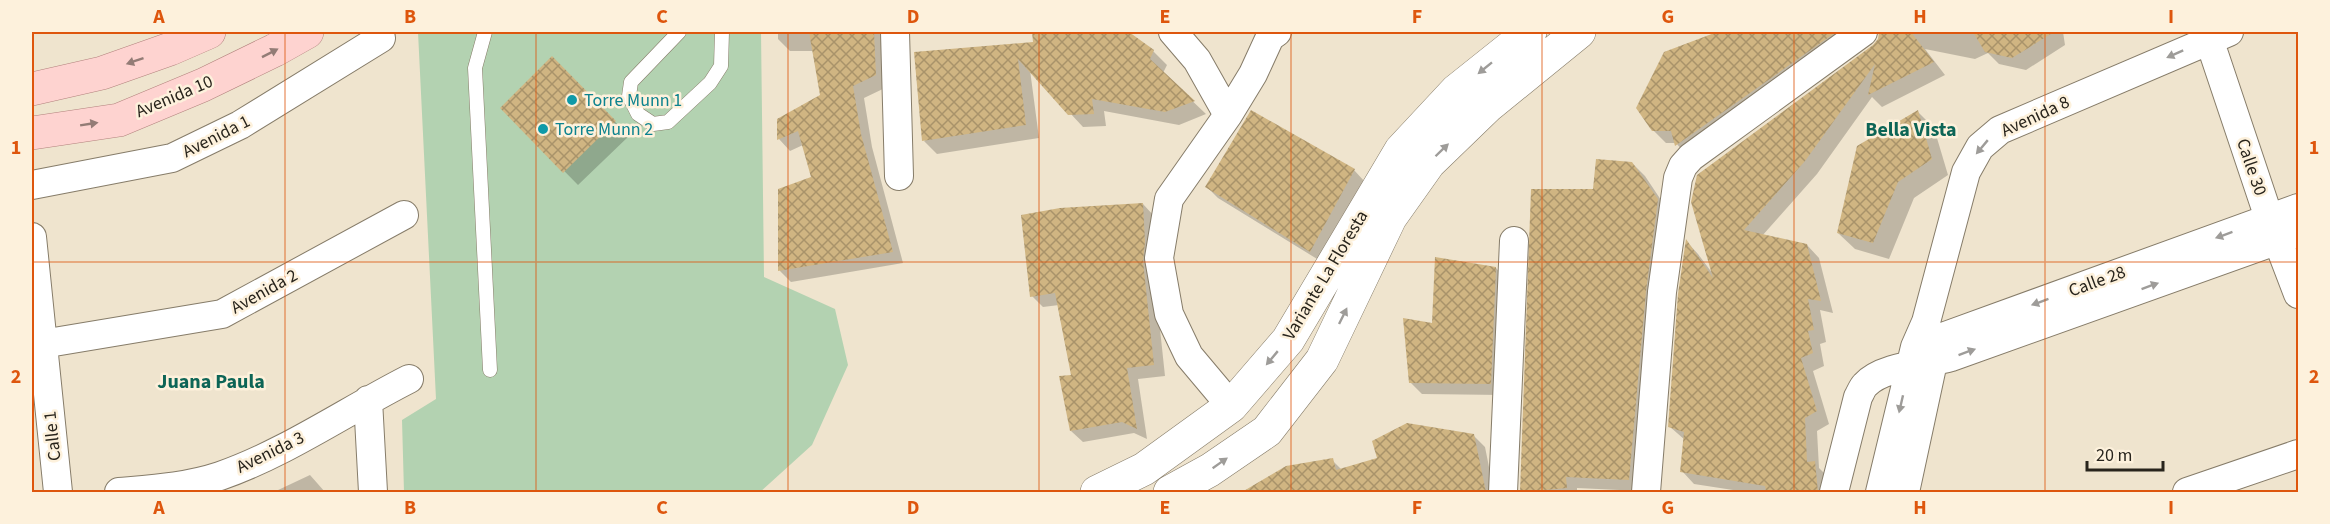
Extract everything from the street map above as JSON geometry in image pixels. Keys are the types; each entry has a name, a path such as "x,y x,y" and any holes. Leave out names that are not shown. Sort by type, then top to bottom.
{"main road":[{"path":"32,89 102,73 181,40 209,32"},
{"name":"Avenida 10","path":"32,133 119,120 214,80 308,32"},
{"name":"Variante La Floresta","path":"1097,492 1149,481 1231,406 1288,340 1401,150 1456,91 1530,32"},
{"name":"Variante La Floresta","path":"1170,492 1210,470 1267,431 1322,360 1390,218 1429,164 1488,106 1578,32"}],"street":[{"path":"895,32 899,176"},
{"path":"1173,32 1197,60 1228,115"},
{"path":"1231,406 1189,356 1169,314 1160,258 1169,199 1228,115 1253,74 1270,37 1277,32"},
{"path":"1646,492 1662,292 1678,177 1683,166 1691,157 1863,32"},
{"name":"Calle 30","path":"2219,35 2281,230 2298,294"},
{"name":"Avenida 8","path":"1905,492 1923,347 1966,172 1980,147 2000,130 2219,35"},
{"name":"Avenida 1","path":"32,186 172,158 240,125 381,38"},
{"name":"Calle 28","path":"1834,492 1857,397 1865,385 1923,347 2281,230 2298,208"},
{"name":"Avenida 2","path":"42,344 222,314 404,215"},
{"name":"Calle 1","path":"32,237 58,492"},
{"path":"1503,492 1514,241"},
{"path":"1880,492 1923,347"},
{"name":"Avenida 3","path":"119,492 176,487 219,476 271,454 368,399 409,379"},
{"path":"368,399 373,492"},
{"path":"2187,492 2298,454"}],"lane":[{"path":"485,32 482,35 475,68 490,370"},
{"path":"680,32 631,82 628,96 638,114 653,124 668,122 710,83 721,66 722,32"}],"green space":[{"path":"418,32 761,32 764,277 835,309 848,365 812,445 760,492 404,492 402,420 436,399"}],"building":[{"path":"809,32 874,32 876,75 853,86 861,134 893,252 778,271 778,189 811,177 798,131 777,140 777,119 820,95"},
{"path":"1032,32 1129,32 1154,50 1150,59 1195,101 1165,112 1092,99 1094,114 1068,115 1018,59 1026,125 922,141 914,52 1033,42"},
{"path":"1717,32 1836,32 1675,146 1671,131 1652,131 1636,108 1664,52"},
{"path":"1879,32 1911,32 1934,62 1868,95 1875,64 1805,161 1744,230 1807,244 1821,301 1808,299 1814,330 1808,331 1813,353 1801,358 1817,411 1805,418 1807,462 1815,461 1818,492 1766,492 1765,486 1680,472 1684,432 1668,427 1678,294 1686,239 1713,278 1691,202 1697,175 1873,45 1878,39"},
{"path":"1973,32 2054,32 2012,58 1985,52"},
{"path":"552,56 616,121 563,173 500,108"},
{"path":"1251,110 1355,169 1310,252 1205,187"},
{"path":"1918,110 1932,159 1898,182 1873,243 1837,233 1857,146"},
{"path":"1596,159 1632,162 1658,199 1646,291 1629,480 1566,477 1567,488 1520,492 1531,189 1593,189"},
{"path":"1143,203 1145,242 1143,261 1154,365 1127,368 1137,429 1122,422 1070,431 1059,376 1071,375 1055,293 1030,297 1021,215 1060,208"},
{"path":"1435,257 1496,267 1491,384 1409,383 1403,318 1432,323"},
{"path":"1407,423 1474,434 1486,492 1242,492 1286,466 1333,458 1336,470 1377,458 1372,441"}],"place":[{"name":"Torre Munn 1","path":"572,100"},
{"name":"Torre Munn 2","path":"543,129"}],"district":[{"name":"Bella Vista","path":"1911,129"},
{"name":"Juana Paula","path":"211,381"}]}
